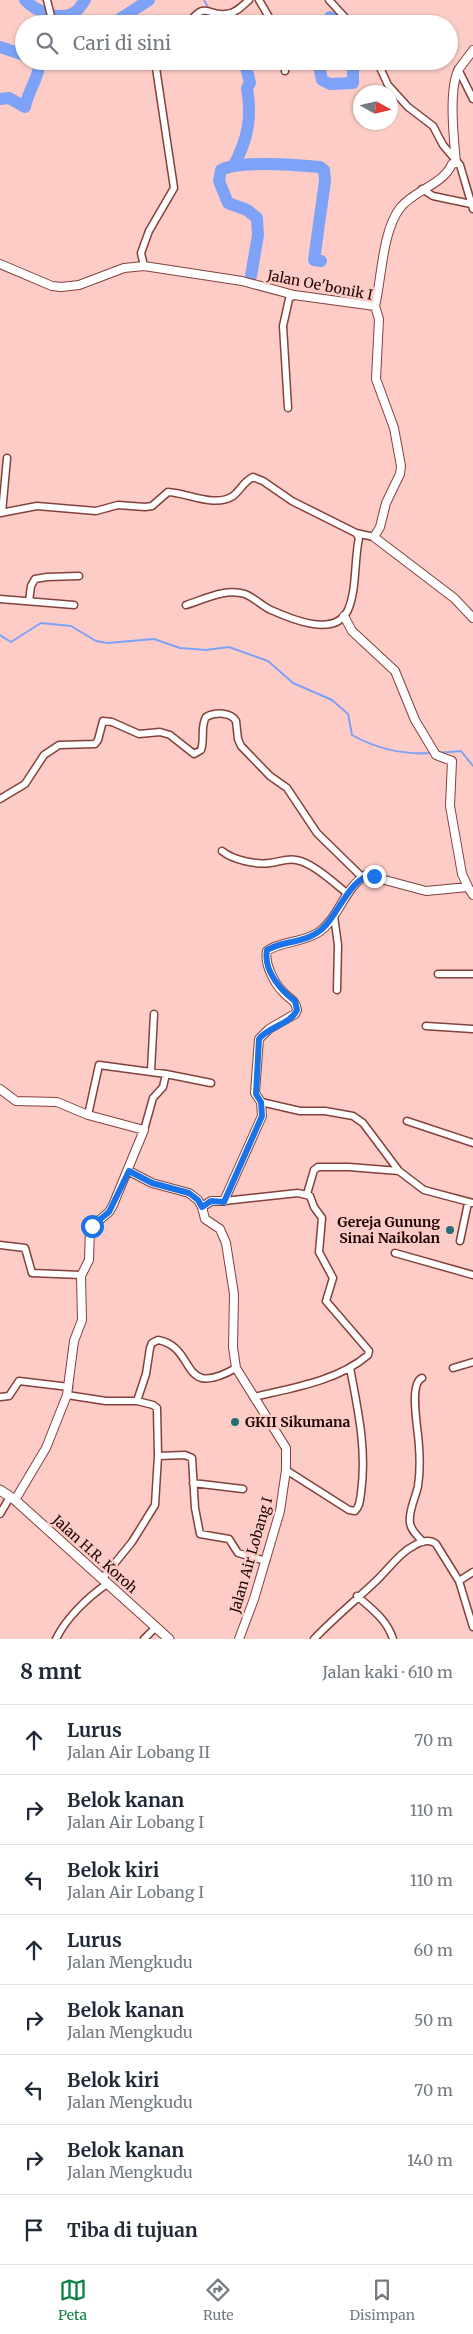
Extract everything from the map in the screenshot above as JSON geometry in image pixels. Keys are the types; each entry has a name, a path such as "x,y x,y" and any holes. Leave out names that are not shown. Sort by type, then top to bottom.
{"main road":[{"name":"Jalan H.R. Koroh","path":"0,1490 170,1639"}],"street":[{"path":"47,0 51,15"},
{"path":"194,15 206,9 225,15 235,12 249,0"},
{"path":"259,0 268,15"},
{"path":"329,0 343,15"},
{"path":"456,163 453,115 458,70 473,50"},
{"path":"144,266 141,253 149,231 174,188 155,70"},
{"path":"381,70 388,85 408,107 433,126 443,145 456,163 457,161 460,165 472,207"},
{"path":"458,70 473,99"},
{"path":"375,306 390,228 399,209 422,189 448,174 452,164 456,163"},
{"path":"422,189 433,196 472,207"},
{"name":"Jalan Oe'bonik I","path":"0,264 52,286 79,286 124,268 144,266 242,281 294,295 375,306 379,319 376,379 394,428 401,466 400,474 386,503 380,527 374,537"},
{"path":"288,408 283,326 289,299 294,295"},
{"path":"7,458 1,513 38,506 81,511 106,510 118,505 152,506 168,492 205,500 226,499 237,492 244,482 253,477 292,501 356,533 374,537 454,598 473,618"},
{"path":"186,605 226,592 245,594 271,610 302,623 329,624 337,621 344,616 350,602 359,538 356,533"},
{"path":"29,600 35,579 79,576"},
{"path":"0,598 74,605"},
{"path":"344,616 356,635 396,671 414,720 431,744 436,755 449,759 453,764 450,806 462,874 473,895"},
{"path":"0,799 25,784 44,756 59,745 94,744 98,740 102,721 112,722 139,734 160,732 170,735 194,754 201,750 204,742 203,723 206,717 215,713 230,716 236,721 238,740 241,746 270,776 287,788 317,833 362,877"},
{"path":"222,851 232,858 267,864 288,859 302,861 348,894"},
{"path":"224,1202 262,1116 261,1102 256,1094 259,1039 269,1030 288,1020 297,1010 295,1001 285,994 275,981 266,958 267,950 312,936 325,927 348,894 362,877 366,875 426,892 468,887"},
{"path":"334,916 338,945 337,990"},
{"path":"438,974 473,974"},
{"path":"151,1071 154,1014"},
{"path":"426,1026 473,1029"},
{"path":"88,1114 99,1065 151,1071 212,1083"},
{"path":"0,1514 46,1448 68,1391 74,1341 82,1320 81,1275 89,1260 90,1228 109,1212 129,1171 153,1098 163,1087 166,1074"},
{"path":"0,1089 16,1101 57,1102 88,1114 144,1130"},
{"path":"261,1102 300,1111 325,1111 353,1116 363,1123 399,1171 424,1190 470,1203 460,1241"},
{"path":"407,1121 473,1143"},
{"path":"254,1397 299,1386 350,1368 368,1355 369,1350 327,1303 326,1296 333,1278 319,1252 322,1218 307,1194 314,1170 318,1167 349,1167 399,1171"},
{"name":"Jalan Air Lobang I","path":"129,1171 152,1183 189,1193 198,1200 205,1219 220,1229 226,1243 234,1294 233,1347 236,1368 285,1444 286,1470 280,1511 266,1561 239,1639"},
{"path":"202,1207 211,1201 224,1202 298,1193 307,1194"},
{"path":"0,1245 25,1248 32,1273 81,1275"},
{"path":"395,1254 473,1275"},
{"path":"137,1401 146,1374 150,1348 155,1341 162,1341 177,1348 188,1368 203,1378 217,1378 236,1368"},
{"path":"453,1368 473,1362"},
{"path":"286,1470 349,1510 355,1511 359,1507 363,1480 363,1443 350,1368"},
{"path":"422,1378 416,1382 414,1392 418,1424 420,1471 416,1498 410,1519 413,1531 423,1542"},
{"path":"0,1397 9,1396 19,1381 106,1401 137,1401 153,1405 157,1408 158,1456 155,1505 105,1582 63,1627 56,1639"},
{"path":"158,1456 190,1456 193,1462 195,1508 200,1534 231,1540 238,1553 266,1561"},
{"path":"193,1483 243,1488"},
{"path":"314,1639 405,1552 423,1542 431,1541 436,1544 470,1602 473,1627"},
{"path":"459,1581 473,1572"},
{"path":"357,1596 387,1624 393,1639"},
{"path":"144,1639 156,1627"}],"waterway":[{"path":"25,0 35,8 56,15"},
{"path":"70,15 85,0"},
{"path":"126,15 149,0"},
{"path":"204,0 209,9"},
{"path":"0,47 15,52"},
{"path":"0,99 9,98 25,107 38,70"},
{"path":"234,165 243,146 248,128 247,88 250,83 247,70"},
{"path":"320,70 322,80 330,84 353,83 353,70"},
{"path":"251,276 258,235 257,218 247,210 228,203 219,181 221,170 230,167 255,164 284,164 320,167 324,170 325,181 314,260 321,261"},
{"path":"0,635 11,642 41,623 71,626 96,641 108,643 154,639 180,648 206,650 229,647 268,661 293,683 332,700 348,714 352,735 361,740 401,752 433,753"},
{"path":"437,753 461,751 473,766"}],"place":[{"name":"Gereja Gunung Sinai Naikolan","path":"450,1230"},
{"name":"GKII Sikumana","path":"235,1422"}],"route":[{"path":"92,1226 109,1212 114,1205 129,1171 152,1183 189,1193 198,1200 202,1207 211,1201 224,1202 262,1116 263,1111 261,1102 256,1094 255,1081 259,1039 269,1030 288,1020 297,1010 295,1001 285,994 275,981 266,958 267,950 303,940 318,932 334,916 362,877 366,875 374,876"}]}
